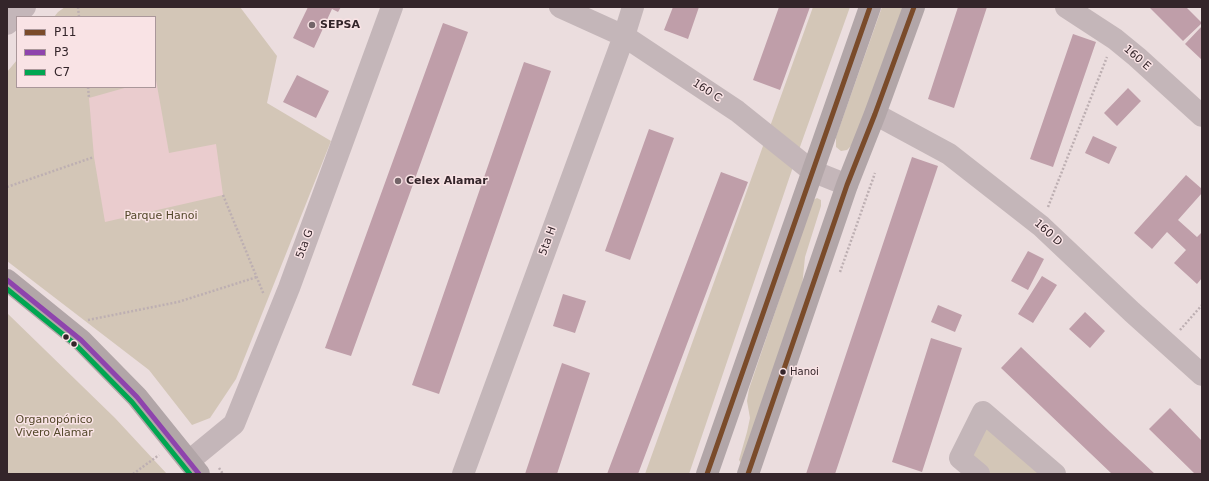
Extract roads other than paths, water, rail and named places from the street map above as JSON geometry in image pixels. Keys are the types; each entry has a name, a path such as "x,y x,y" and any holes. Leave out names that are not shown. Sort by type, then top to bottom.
{"main road":[{"path":"707,474 870,7"},
{"path":"748,474 847,185 914,7"},
{"path":"7,280 81,340 137,397 194,468"}],"street":[{"path":"7,24 25,7"},
{"name":"5ta G","path":"194,468 234,424 292,280 392,7"},
{"name":"160 C","path":"560,7 624,36 737,111 812,171 847,185"},
{"name":"5ta H","path":"463,474 624,36 633,7"},
{"name":"160 E","path":"1066,7 1115,39 1202,116"},
{"name":"160 D","path":"875,114 949,154 1041,226 1202,375"},
{"path":"979,474 960,458 983,412 1055,474"}],"place":[{"name":"SEPSA","path":"312,25"},
{"name":"Celex Alamar","path":"398,181"},
{"name":"Hanoi","path":"783,372"}],"park label":[{"name":"Parque Hanoi","path":"161,216"},
{"name":"Organopónico Vivero Alamar","path":"54,426"}]}
